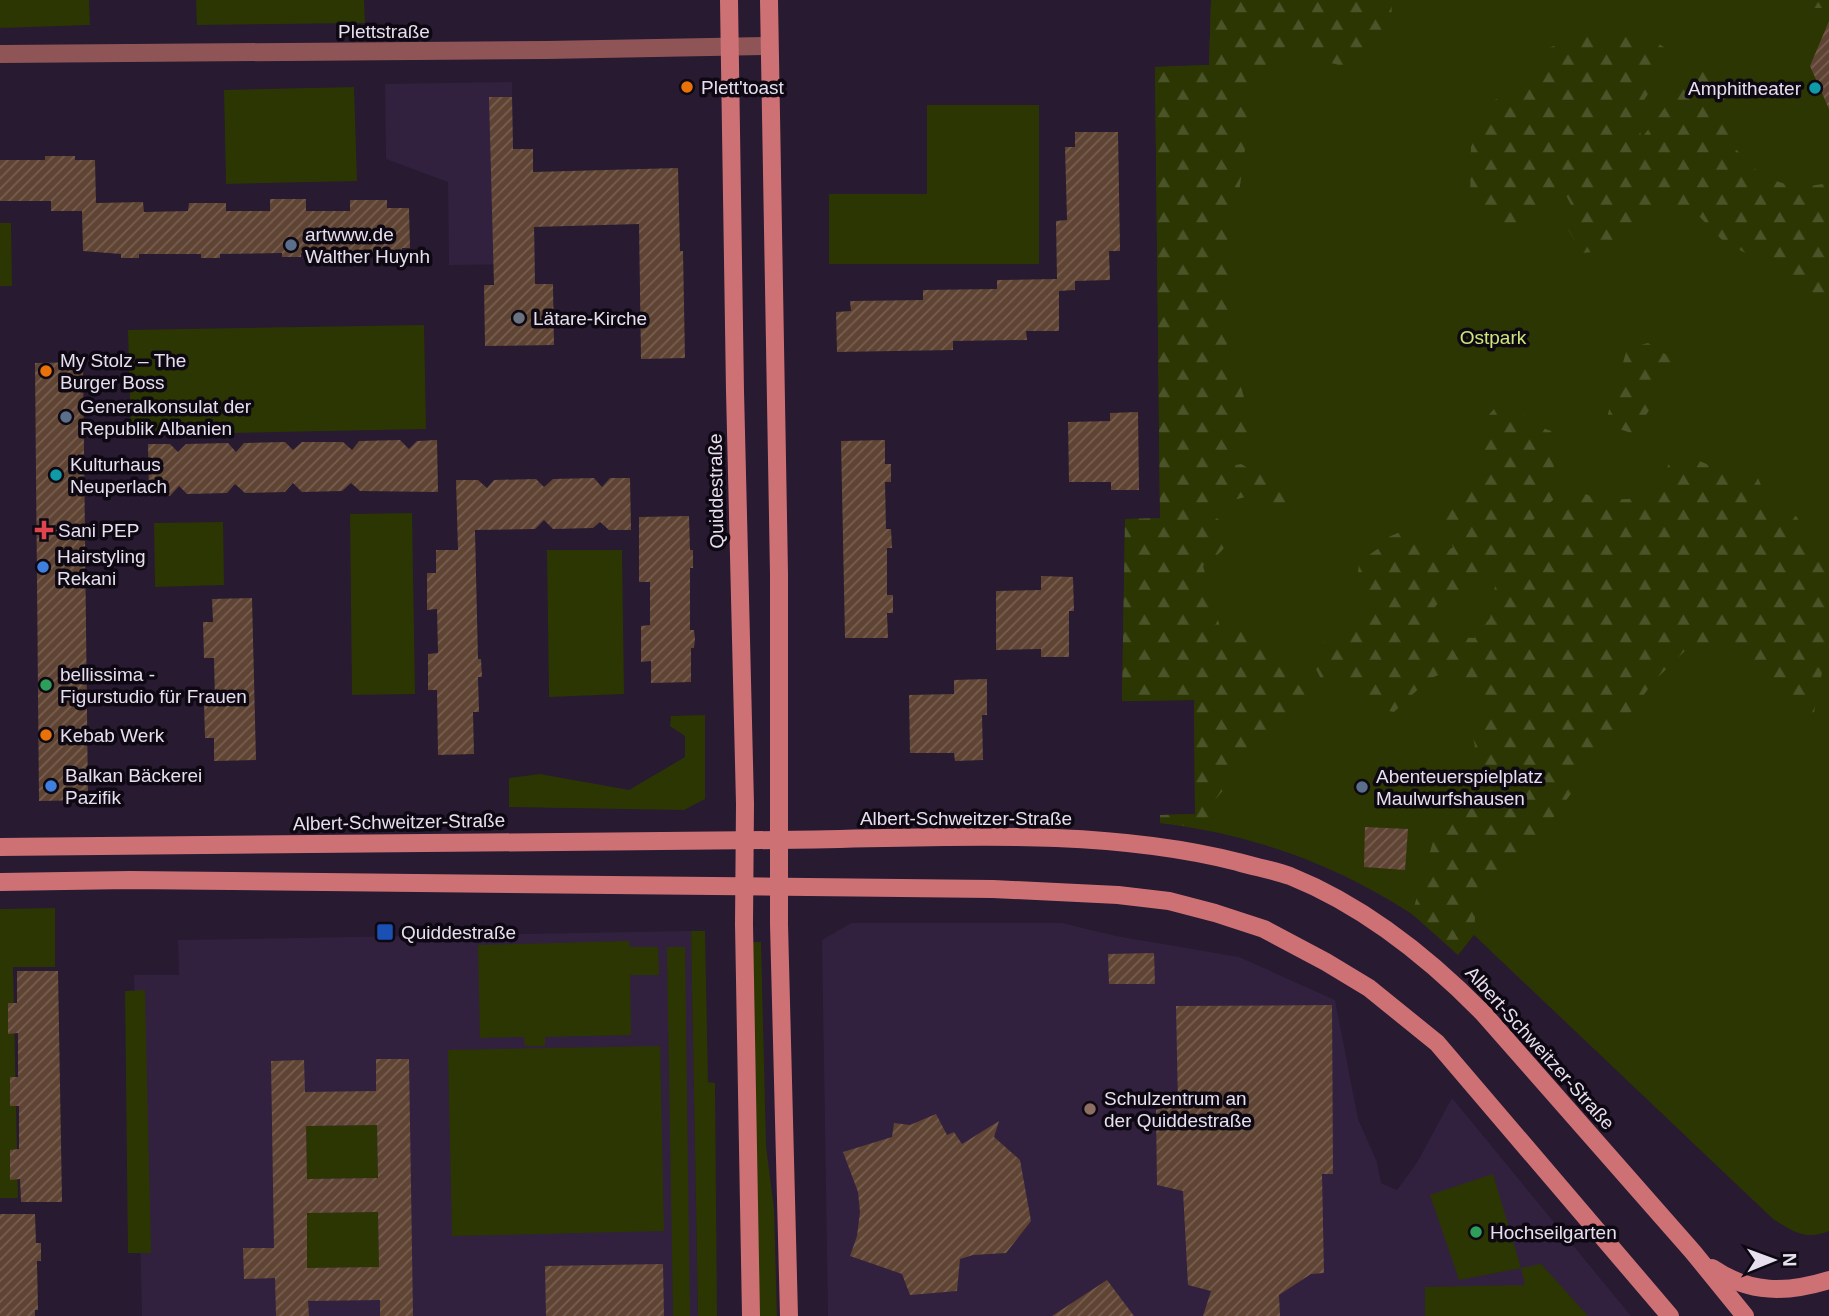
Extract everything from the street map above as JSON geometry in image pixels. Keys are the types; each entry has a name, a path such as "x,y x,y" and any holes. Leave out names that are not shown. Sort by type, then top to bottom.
{"main road":[{"name":"Quiddestraße","path":"729,0 751,1316"},
{"path":"769,0 779,560 779,888 789,1316"},
{"name":"Albert-Schweitzer-Straße","path":"0,847 990,838 1092,840 1206,854 1289,876 1347,905 1419,953 1452,981 1693,1252 1745,1316"},
{"path":"0,882 299,881 993,889 1118,895 1169,901 1215,912 1264,929 1326,962 1369,988 1437,1043 1670,1316"},
{"path":"1693,1252 1732,1280 1773,1290 1801,1289 1829,1280"}],"street":[{"name":"Plettstraße","path":"0,54 769,46"}],"shaded area":[{"path":"512,82 513,149 533,149 535,264 449,265 448,182 386,159 385,84"},
{"name":"Schulzentrum an der Quiddestraße","path":"851,923 1062,923 1116,936 1239,957 1335,1000 1358,1119 1377,1162 1381,1183 1397,1190 1418,1161 1452,1098 1631,1316 828,1316 822,940"},
{"path":"691,931 698,1316 142,1316 134,975 179,975 178,940"}],"green space":[{"path":"0,0 89,0 90,25 0,28"},
{"path":"196,0 364,0 365,23 197,25"},
{"name":"Ostpark","path":"1211,0 1829,0 1829,1231 1807,1235 1793,1231 1773,1219 1474,935 1458,955 1410,913 1321,865 1258,843 1160,823 1160,815 1195,814 1194,700 1122,701 1125,519 1160,518 1155,67 1209,65"},
{"path":"1211,0 1392,0 1391,27 1370,51 1346,67 1320,60 1293,40 1280,51 1268,49 1265,71 1254,93 1242,137 1245,149 1230,259 1234,332 1230,343 1215,351 1212,365 1229,368 1237,373 1252,425 1248,444 1235,453 1220,455 1225,467 1241,464 1257,473 1281,475 1294,488 1291,503 1272,503 1259,493 1238,499 1223,498 1216,518 1232,527 1231,534 1222,550 1203,566 1220,627 1248,629 1267,637 1279,653 1287,680 1300,686 1309,698 1307,708 1262,745 1214,801 1207,828 1160,823 1160,815 1195,814 1194,700 1122,701 1125,519 1160,518 1155,67 1209,65"},
{"path":"1778,0 1829,0 1829,8 1806,8"},
{"path":"1597,30 1656,42 1670,51 1654,85 1638,109 1641,139 1704,56 1725,76 1724,110 1731,144 1762,176 1797,188 1829,183 1829,338 1814,293 1721,239 1695,212 1671,208 1644,222 1621,249 1583,253 1565,225 1573,209 1566,195 1547,213 1516,225 1492,226 1470,203 1471,147 1493,101 1533,78 1543,50"},
{"path":"354,87 357,181 226,184 224,90"},
{"path":"927,105 1039,105 1039,264 829,264 829,194 927,194"},
{"path":"0,223 11,223 12,286 0,286"},
{"path":"424,325 426,429 131,435 128,330"},
{"path":"1648,343 1673,359 1660,393 1634,434 1605,424 1627,349"},
{"path":"1499,403 1519,408 1531,424 1551,431 1556,497 1485,567 1435,607 1432,613 1457,637 1474,638 1490,618 1495,586 1510,560 1583,493 1601,500 1629,499 1658,482 1674,479 1667,468 1672,457 1690,457 1723,471 1758,478 1769,505 1797,517 1813,552 1822,562 1829,556 1829,615 1824,662 1813,718 1771,688 1741,647 1689,647 1654,681 1542,833 1487,892 1475,918 1474,934 1458,955 1412,914 1434,838 1454,784 1475,746 1473,724 1485,707 1455,668 1429,679 1394,712 1366,703 1348,679 1335,684 1323,683 1314,665 1320,645 1339,627 1364,626 1371,620 1357,584 1359,562 1379,548 1384,539 1400,532 1422,537 1447,551 1453,547 1441,526 1445,498 1463,492 1482,467 1482,423"},
{"path":"412,513 415,694 352,695 350,514"},
{"path":"223,522 224,585 155,587 154,523"},
{"path":"547,550 622,550 624,694 549,697"},
{"path":"705,715 705,799 684,810 509,807 509,778 540,774 629,790 685,757 685,736 670,726 671,716"},
{"path":"55,908 55,967 13,967 18,1198 0,1198 0,909"},
{"path":"691,931 705,931 708,1082 715,1083 717,1316 698,1316"},
{"path":"629,941 630,947 658,947 659,975 630,975 631,1035 545,1037 545,1046 525,1046 524,1037 480,1038 478,945"},
{"path":"752,942 761,942 766,1146 774,1209 777,1316 758,1316"},
{"path":"667,947 685,947 690,1316 673,1316"},
{"path":"145,990 151,1253 128,1253 125,991"},
{"path":"660,1046 664,1231 452,1236 448,1050"},
{"path":"377,1125 378,1178 307,1179 306,1126"},
{"name":"Hochseilgarten","path":"1493,1174 1521,1268 1459,1280 1430,1195"},
{"path":"378,1212 379,1267 307,1268 307,1213"},
{"path":"1541,1264 1588,1316 1425,1316 1425,1287 1525,1285 1521,1268"}],"building":[{"path":"1829,21 1829,109 1810,66"},
{"path":"489,97 512,97 513,149 533,149 533,172 678,168 685,358 641,359 639,224 534,227 535,284 553,284 554,345 485,346 484,285 494,285"},
{"path":"1075,132 1118,132 1120,251 1109,251 1110,280 1075,281 1075,290 1059,291 1059,331 1026,331 1027,340 953,341 953,350 837,352 836,312 851,311 850,301 923,300 923,290 997,289 997,280 1057,279 1056,221 1067,220 1065,147 1075,147"},
{"path":"45,156 75,156 75,160 95,160 96,203 143,202 144,212 188,211 189,203 226,203 226,211 270,211 270,199 306,199 306,211 350,211 350,200 387,200 387,208 409,208 410,248 402,248 402,251 381,251 381,255 322,252 301,253 301,257 282,257 282,253 220,254 220,258 201,258 201,254 139,254 139,258 121,258 121,254 83,251 82,211 51,211 51,201 0,201 0,160 45,160"},
{"path":"83,362 88,800 39,801 35,363"},
{"path":"1138,412 1139,490 1111,490 1111,482 1069,482 1068,422 1110,421 1110,413"},
{"path":"400,440 409,449 417,441 437,440 438,492 360,491 351,483 342,491 302,492 293,483 285,492 245,493 235,484 227,493 187,494 179,486 170,496 149,496 148,444 170,444 178,452 186,444 228,443 236,452 244,443 285,442 293,450 302,442 343,442 352,450 359,441"},
{"path":"885,440 885,464 891,464 891,482 885,482 886,529 891,529 892,548 887,548 887,595 893,595 893,613 887,613 888,638 845,638 841,441"},
{"path":"594,478 602,487 610,478 630,478 631,530 609,530 600,522 593,528 553,529 544,520 535,529 475,530 478,659 481,659 482,677 478,677 479,712 473,712 474,754 438,755 437,690 428,690 428,654 438,653 437,609 427,610 427,573 436,573 436,550 458,550 456,480 478,480 487,488 494,480 536,479 544,487 553,479"},
{"path":"689,516 690,550 693,550 693,568 690,568 690,630 694,630 695,639 694,648 691,648 691,682 651,683 651,661 641,662 641,626 650,625 650,582 639,582 639,517"},
{"path":"1041,576 1073,577 1074,611 1069,611 1069,657 1041,657 1041,649 996,650 996,591 1041,590"},
{"path":"252,598 256,760 214,761 214,738 205,738 204,702 215,702 214,658 204,658 203,622 213,622 212,599"},
{"path":"987,679 987,715 982,715 983,760 955,761 954,753 910,753 909,695 954,694 954,680"},
{"path":"1365,827 1408,829 1405,870 1364,867"},
{"path":"1154,953 1155,984 1109,984 1108,954"},
{"path":"17,971 58,971 62,1202 21,1202 20,1179 10,1180 10,1150 19,1149 19,1106 10,1106 10,1077 18,1077 18,1033 8,1034 8,1003 17,1003"},
{"path":"1332,1005 1333,1174 1322,1174 1324,1273 1311,1274 1279,1295 1280,1316 1203,1316 1211,1291 1188,1285 1183,1191 1157,1185 1156,1110 1178,1104 1176,1006"},
{"path":"376,1059 409,1059 413,1316 380,1316 380,1300 308,1301 309,1316 276,1316 275,1278 244,1279 243,1248 274,1248 271,1061 304,1060 305,1092 376,1091","holes":["377,1125 378,1178 307,1179 306,1126","378,1212 379,1267 307,1268 307,1213"]},
{"path":"936,1114 947,1135 954,1132 962,1144 999,1121 994,1137 1020,1160 1031,1221 1006,1253 973,1255 960,1259 957,1291 910,1295 902,1274 850,1256 857,1236 860,1212 858,1192 843,1152 892,1137 894,1123 910,1125"},
{"path":"0,1214 35,1214 36,1243 41,1243 41,1261 37,1261 38,1310 35,1310 35,1316 0,1316"},
{"path":"663,1264 664,1316 546,1316 545,1266"},
{"path":"1107,1280 1134,1316 1052,1316"}],"place":[{"name":"Plett'toast","path":"687,87"},
{"name":"Amphitheater","path":"1815,88"},
{"name":"artwww.de Walther Huynh","path":"291,245"},
{"name":"Lätare-Kirche","path":"519,318"},
{"name":"My Stolz – The Burger Boss","path":"46,371"},
{"name":"Generalkonsulat der Republik Albanien","path":"66,417"},
{"name":"Kulturhaus Neuperlach","path":"56,475"},
{"name":"Sani PEP","path":"44,530"},
{"name":"Hairstyling Rekani","path":"43,567"},
{"name":"bellissima - Figurstudio für Frauen","path":"46,685"},
{"name":"Kebab Werk","path":"46,735"},
{"name":"Balkan Bäckerei Pazifik","path":"51,786"},
{"name":"Abenteuerspielplatz Maulwurfshausen","path":"1362,787"},
{"name":"Quiddestraße","path":"385,932"},
{"name":"Schulzentrum an der Quiddestraße","path":"1090,1109"},
{"name":"Hochseilgarten","path":"1476,1232"}]}
